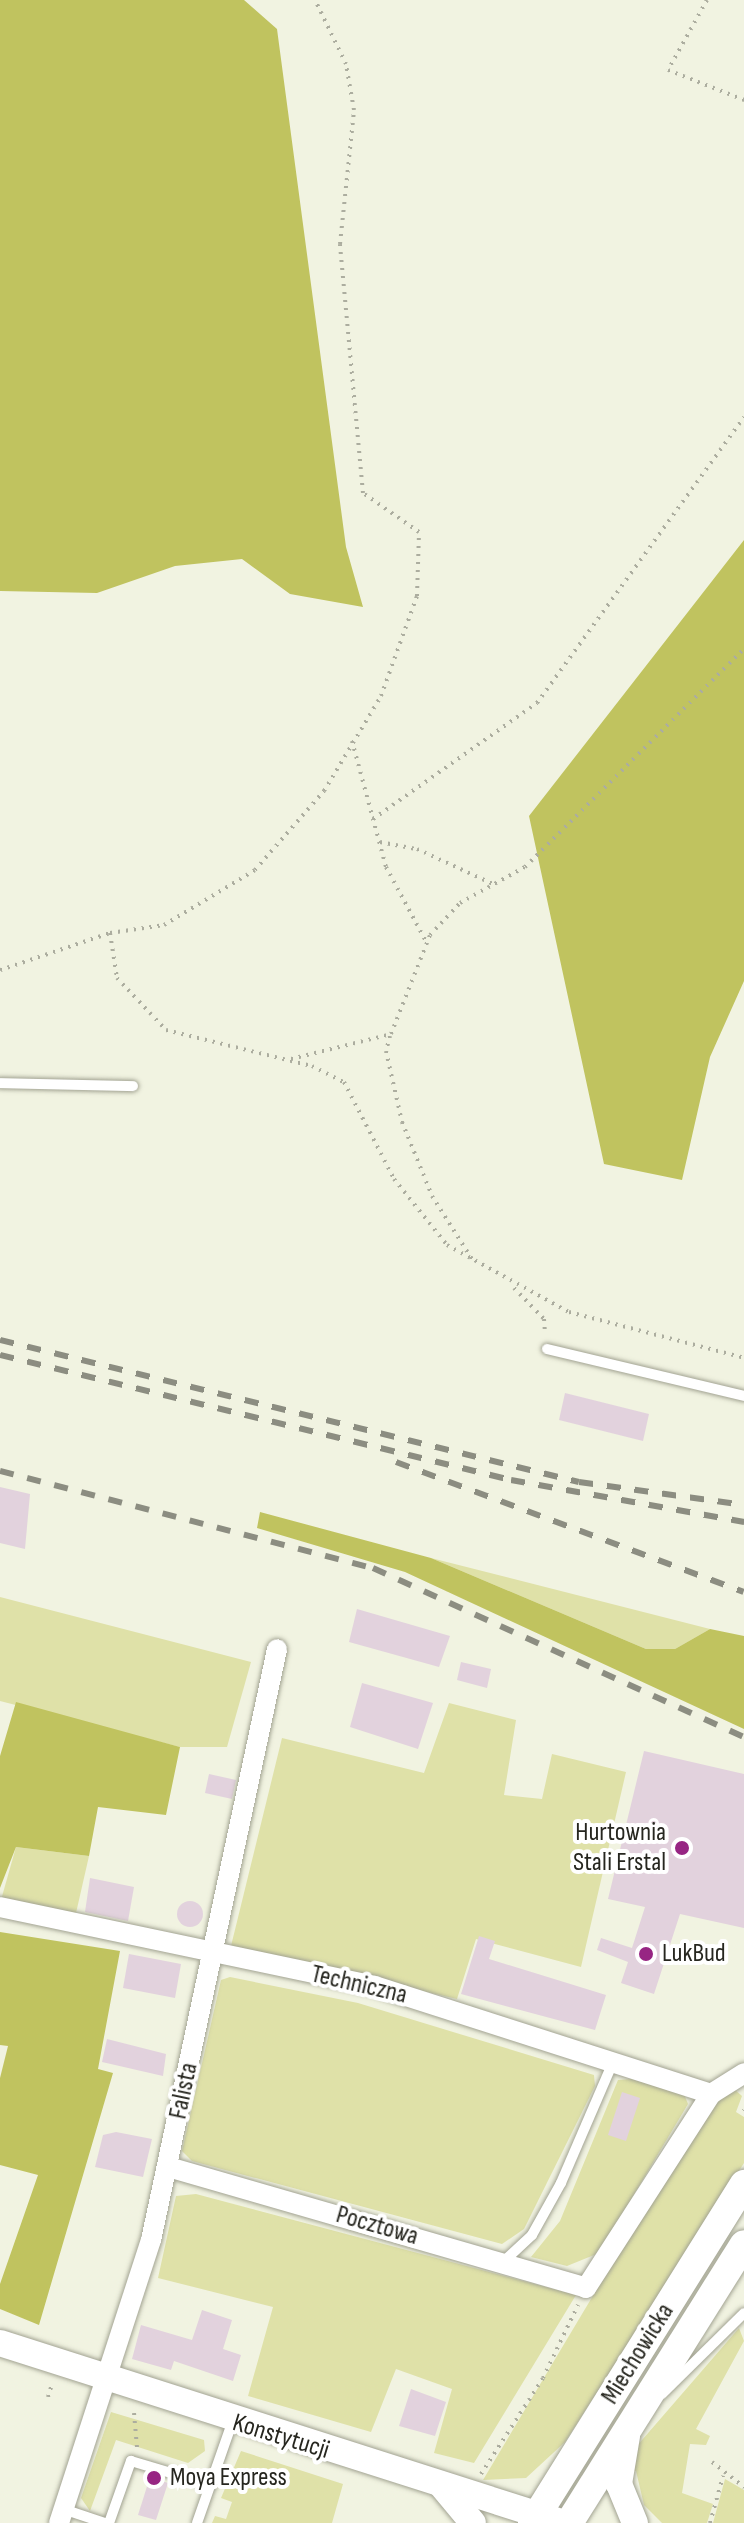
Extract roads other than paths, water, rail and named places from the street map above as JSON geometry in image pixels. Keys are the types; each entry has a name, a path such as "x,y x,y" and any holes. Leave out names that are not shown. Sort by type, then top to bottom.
{"main road":[{"name":"Miechowicka","path":"551,2521 744,2184"},
{"name":"Miechowicka","path":"551,2521 632,2423 744,2244"}],"street":[{"name":"Falista","path":"61,2516 106,2381 168,2167 277,1649"},
{"name":"Techniczna","path":"0,1907 375,1986 614,2060 711,2094"},
{"path":"711,2094 744,2073"},
{"name":"Pocztowa","path":"168,2167 586,2288 711,2094"},
{"name":"Konstytucji","path":"0,2343 232,2423 551,2521"},
{"path":"632,2423 619,2470 635,2523"},
{"path":"442,2486 473,2523"}],"lane":[{"path":"0,1083 133,1086"},
{"path":"547,1349 744,1396"},
{"path":"502,2263 532,2235 561,2183 614,2060"},
{"path":"632,2423 744,2313"},
{"path":"197,2523 232,2423"},
{"path":"61,2516 107,2523 128,2467 138,2460 211,2485"}],"railway":[{"path":"0,1340 579,1482 744,1505"},
{"path":"0,1355 511,1480 744,1522"},
{"path":"396,1462 744,1592"},
{"path":"0,1471 373,1568 744,1737"}],"place":[{"name":"Hurtownia Stali Erstal","path":"682,1848"},
{"name":"LukBud","path":"646,1954"},
{"name":"Moya Express","path":"154,2478"}]}
